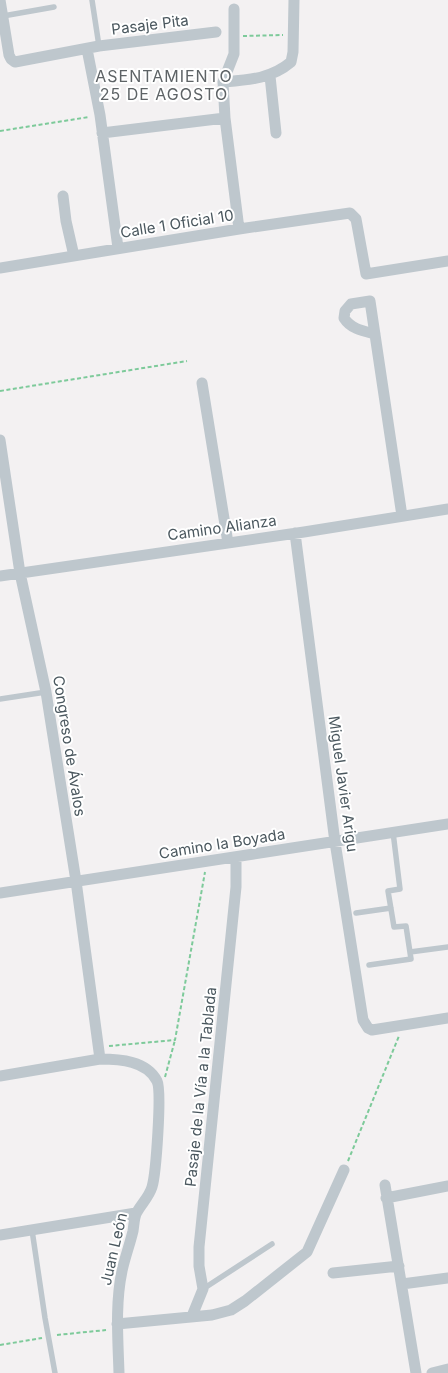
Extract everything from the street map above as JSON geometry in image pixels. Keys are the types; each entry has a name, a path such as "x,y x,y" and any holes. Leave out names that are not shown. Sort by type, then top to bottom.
{"street":[{"path":"0,0 4,16"},
{"path":"223,82 246,81 270,76 292,60 294,0"},
{"path":"234,9 234,54 223,82 225,118 237,199 239,228"},
{"name":"Pasaje Pita","path":"4,16 11,59 15,62 99,46 216,32"},
{"path":"87,49 100,115 118,248"},
{"path":"270,76 276,133"},
{"path":"102,133 225,118"},
{"path":"63,196 66,221 74,256"},
{"name":"Calle 1 Oficial 10","path":"0,268 239,228 350,213 356,219 366,274 448,261"},
{"path":"375,334 348,325 344,318 345,311 351,304 370,301 375,334 402,516"},
{"path":"202,383 228,543"},
{"name":"Congreso de Ávalos","path":"0,440 20,572 46,692 76,881 100,1053"},
{"name":"Camino Alianza","path":"0,576 448,509"},
{"name":"Miguel Javier Arigu","path":"295,533 335,842 363,1020 368,1028 377,1030 403,1025"},
{"name":"Camino la Boyada","path":"0,893 448,824"},
{"name":"Pasaje de la Vía a la Tablada","path":"203,1289 199,1266 199,1247 236,887 236,858"},
{"path":"403,1025 448,1018"},
{"path":"0,1076 100,1053 139,1065 154,1077 159,1085"},
{"name":"Juan León","path":"119,1373 117,1327 121,1273 136,1213 146,1200 153,1185 159,1085"},
{"path":"117,1327 192,1316 212,1315 231,1310 277,1277 307,1252 344,1170"},
{"path":"385,1185 416,1373"},
{"path":"386,1198 448,1186"},
{"path":"0,1235 136,1213"},
{"path":"333,1273 399,1266"},
{"path":"402,1284 448,1278"},
{"path":"192,1316 203,1289"}],"lane":[{"path":"92,0 99,46"},
{"path":"4,16 54,7"},
{"path":"0,699 46,692"},
{"path":"369,965 411,959 406,926 394,927 388,891 400,889 392,832"},
{"path":"356,913 391,908"},
{"path":"410,952 448,947"},
{"path":"32,1230 55,1373"},
{"path":"203,1289 272,1244"}],"path":[{"path":"235,33 247,36 294,35"},
{"path":"0,131 100,115"},
{"path":"0,391 187,361"},
{"path":"159,1085 164,1082 171,1060 206,862"},
{"path":"344,1170 403,1025"},
{"path":"100,1053 175,1040"},
{"path":"0,1345 80,1331 117,1327"}],"district":[{"name":"ASENTAMIENTO 25 DE AGOSTO","path":"164,85"}]}
